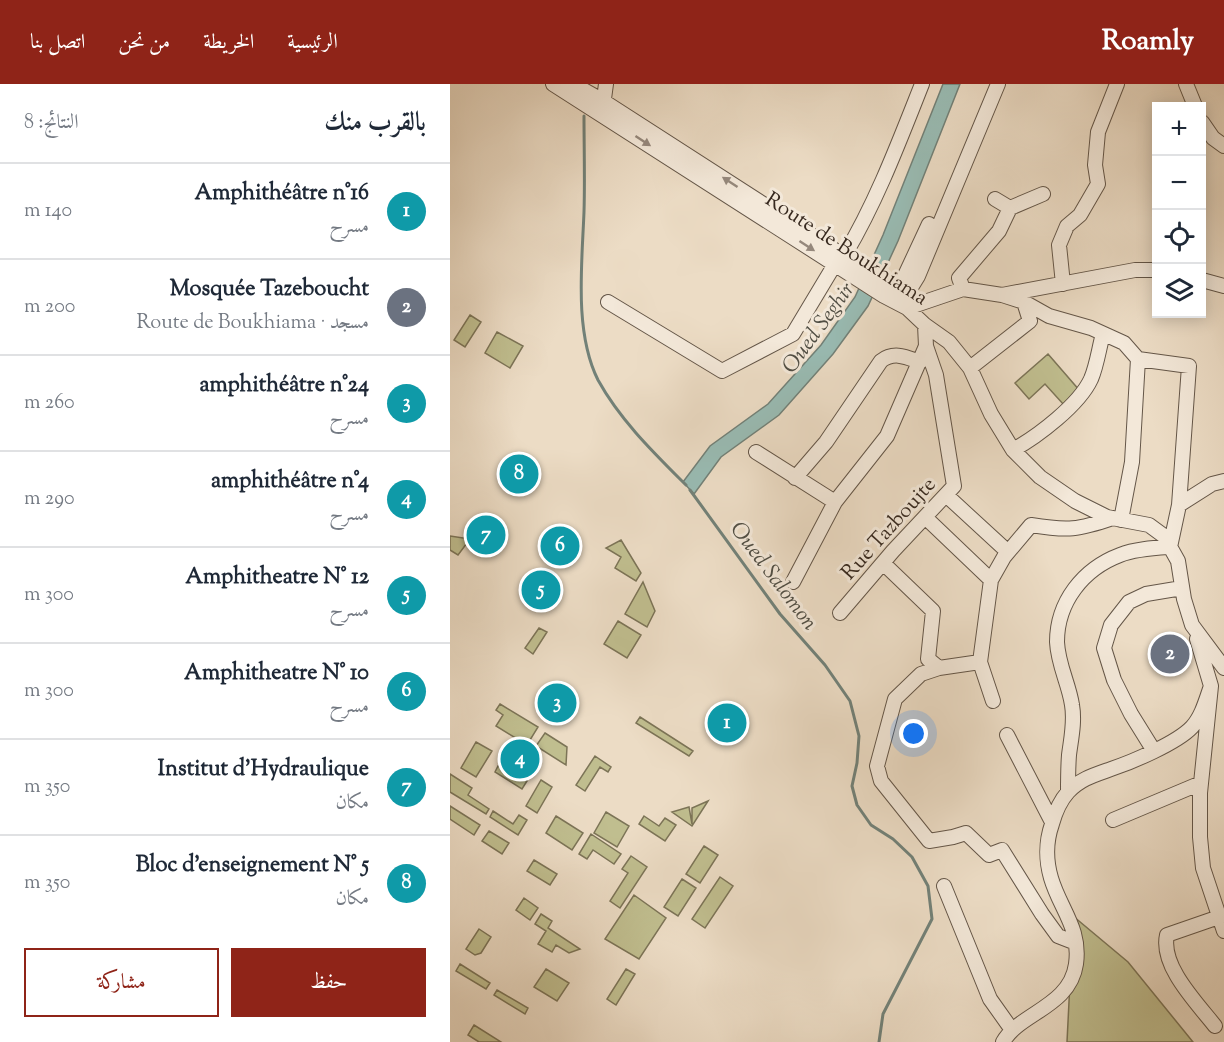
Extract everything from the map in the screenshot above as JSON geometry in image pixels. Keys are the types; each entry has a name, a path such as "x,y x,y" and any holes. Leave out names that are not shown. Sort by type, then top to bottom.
{"street":[{"name":"Route de Boukhiama","path":"553,84 575,90 897,298 925,326 949,342 970,368 991,414 1013,450 1040,477 1075,501 1117,519 1149,525 1164,536 1178,561 1182,588 1192,625 1224,668"},
{"path":"600,106 606,84"},
{"path":"608,302 722,371 793,334 843,263 896,149 922,84"},
{"path":"897,298 957,164 989,84"},
{"path":"897,298 918,276 998,84"},
{"path":"1063,284 1059,245 1067,226 1080,215 1098,184 1095,165 1098,132 1117,84"},
{"path":"1186,84 1193,102"},
{"path":"1206,128 1213,138 1224,146"},
{"path":"963,289 959,278 999,231 1010,208 1043,194"},
{"path":"995,199 1010,208"},
{"path":"1002,295 1135,270 1152,270"},
{"path":"1206,281 1224,286"},
{"path":"897,298 963,289 1002,295 1024,302 1049,316 1090,328 1124,343 1138,359 1189,366 1179,505 1170,547 1122,554 1099,564 1069,596 1059,618 1057,644 1061,670 1072,705 1073,725 1068,792"},
{"path":"970,368 1029,321 1024,302"},
{"name":"Rue Tazboujte","path":"840,614 883,563 954,486 936,375 926,346 925,326"},
{"path":"1013,450 1035,437 1082,394 1092,377 1103,334"},
{"path":"794,582 835,502 887,436 926,346"},
{"path":"795,478 826,442 881,361 898,354 920,362"},
{"path":"993,701 980,662 992,580 1008,552 1031,525 1059,529 1083,528 1117,519 1132,462 1138,359"},
{"path":"756,452 835,502"},
{"path":"1179,505 1212,484 1224,481"},
{"path":"946,495 1008,552"},
{"path":"925,517 992,580"},
{"path":"883,563 933,611 928,659 921,674 895,699 878,766 880,781 929,841 954,837 966,832 988,855 1002,850 1058,936 1076,943"},
{"path":"1154,751 1131,714 1114,680 1104,648 1111,625 1129,602 1146,594 1182,588"},
{"path":"1192,625 1211,686 1201,783 1200,837 1203,868 1224,931"},
{"path":"928,659 939,668"},
{"path":"921,674 939,668 980,662"},
{"path":"1004,1042 1008,1033 1062,993 1070,982 1076,966 1076,943 1070,918 1051,879 1048,864 1048,838 1056,809 1068,792 1084,778 1154,751 1191,729 1200,714 1211,686"},
{"path":"1007,735 1052,822"},
{"path":"1113,820 1201,783"},
{"path":"944,886 990,999 1012,1030"},
{"path":"1215,1026 1176,975 1165,944 1167,935 1219,917"}],"shaded area":[{"path":"470,315 481,322 465,347 454,340"},
{"path":"497,332 523,346 510,368 485,353"},
{"path":"1048,354 1080,391 1064,405 1045,384 1029,399 1015,383"},
{"path":"450,536 470,539 458,555 450,550"},
{"path":"621,540 641,573 636,581 615,568 621,557 606,548"},
{"path":"643,582 655,611 647,627 625,614"},
{"path":"618,621 641,635 627,658 604,644"},
{"path":"539,628 547,632 533,654 525,648"},
{"path":"500,704 538,727 527,745 496,726 503,715 496,710"},
{"path":"640,717 693,751 689,756 636,723"},
{"path":"545,733 567,747 566,765 536,746"},
{"path":"476,742 492,751 476,777 461,768"},
{"path":"595,756 611,767 608,772 600,767 585,791 576,785"},
{"path":"498,766 527,781 522,789 495,772"},
{"path":"450,774 472,788 468,795 489,809 486,814 450,792"},
{"path":"541,780 552,787 537,813 526,806"},
{"path":"708,801 692,826 672,812 689,807 692,824 692,808"},
{"path":"450,806 480,825 474,835 450,819"},
{"path":"493,811 513,824 519,815 527,820 518,835 490,817"},
{"path":"606,812 629,826 617,847 594,833"},
{"path":"556,816 583,833 572,850 546,833"},
{"path":"644,816 659,826 665,818 676,825 665,841 639,824"},
{"path":"489,831 509,843 502,854 482,841"},
{"path":"591,834 621,854 614,864 593,850 587,859 579,854"},
{"path":"704,846 718,855 700,883 686,874"},
{"path":"631,856 647,867 620,908 610,901 628,873 622,869"},
{"path":"534,860 557,874 550,885 527,871"},
{"path":"720,877 733,886 705,928 692,919"},
{"path":"682,879 696,888 678,916 664,907"},
{"path":"634,895 666,918 639,959 605,939"},
{"path":"524,898 538,908 530,920 516,910"},
{"path":"1067,911 1128,962 1193,1042 1067,1042 1070,982 1076,965"},
{"path":"541,914 552,921 548,928 580,949 569,953 556,945 552,952 538,944 546,931 535,924"},
{"path":"479,929 491,937 481,953 475,955 466,949"},
{"path":"460,964 490,983 486,989 456,971"},
{"path":"546,969 569,983 557,1001 534,987"},
{"path":"626,969 635,974 616,1005 607,999"},
{"path":"497,990 528,1008 525,1014 494,995"},
{"path":"474,1025 501,1042 479,1042 468,1035"}],"water":[{"path":"943,84 960,84 898,241 868,306 833,354 779,415 721,457 694,494 683,482 710,446 768,404 821,345 855,297 883,235"}],"waterway":[{"name":"Oued Salomon","path":"584,116 581,297 585,341 590,361 598,380 617,409 638,436 686,485"},
{"name":"Oued Salomon","path":"690,490 780,614 825,665 850,701 859,736 852,786 857,805 871,825 893,839 912,857 928,886 932,919 883,1014 879,1042"}],"place":[{"name":"Bloc d'enseignement N° 5","path":"519,474"},
{"name":"Institut d'Hydraulique","path":"486,535"},
{"name":"Amphitheatre N° 10","path":"560,546"},
{"name":"Amphitheatre N° 12","path":"541,590"},
{"name":"Mosquée Tazeboucht","path":"1170,654"},
{"name":"amphithéâtre n°24","path":"557,703"},
{"name":"Amphithéâtre n°16","path":"727,723"},
{"name":"amphithéâtre n°4","path":"520,759"}],"water label":[{"name":"Oued Seghir","path":"817,327"}]}
